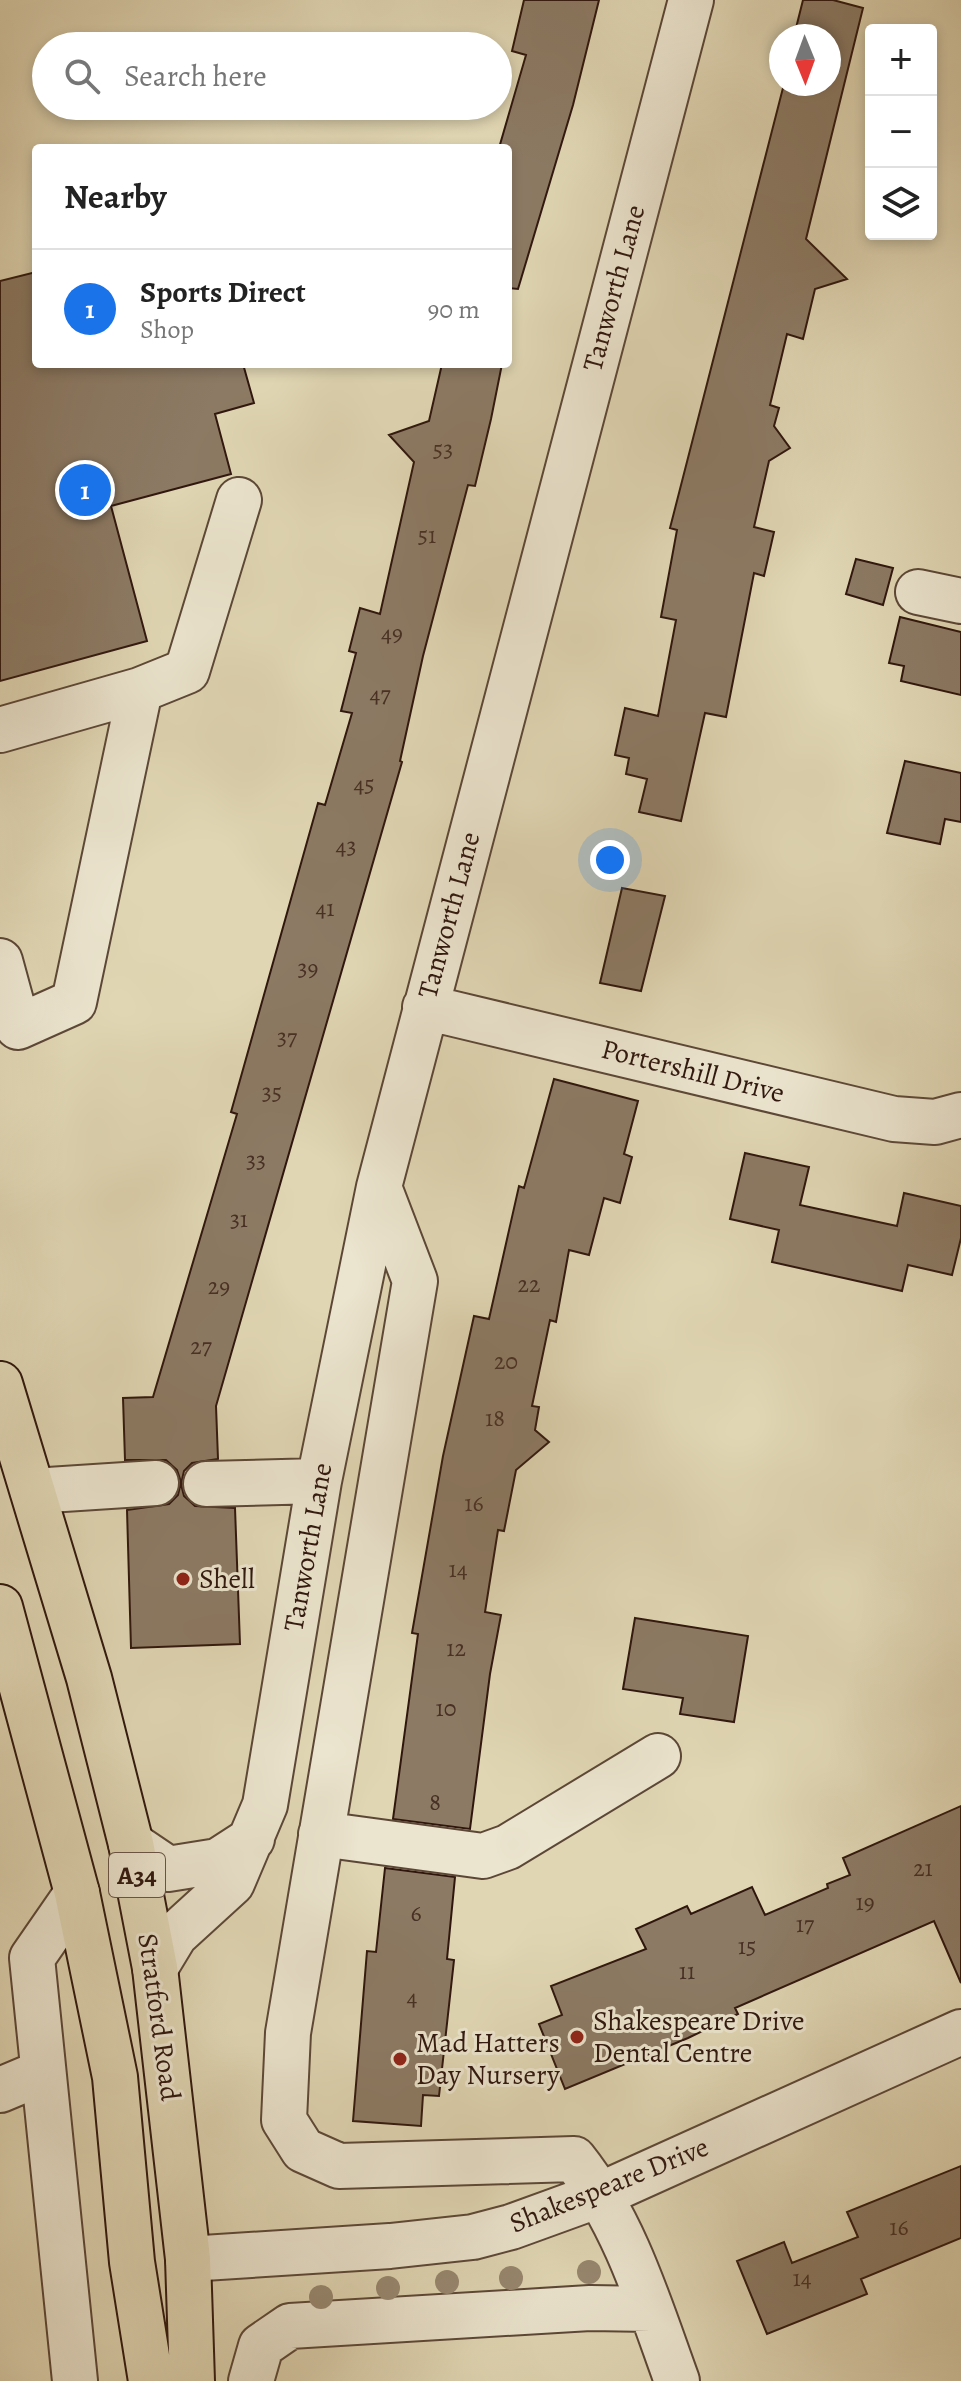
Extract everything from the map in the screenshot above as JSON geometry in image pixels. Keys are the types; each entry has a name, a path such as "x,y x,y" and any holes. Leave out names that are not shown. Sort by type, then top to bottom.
{"highway":[{"name":"Stratford Road","path":"0,1384 89,1678 131,1844 155,1968 188,2259 192,2381"},
{"name":"Stratford Road","path":"0,1607 77,1893 115,2077 132,2262 151,2381"},
{"path":"132,2262 188,2259"}],"street":[{"name":"Tanworth Lane","path":"155,1968 175,1935 232,1883 265,1805 319,1481 379,1187 691,0"},
{"path":"0,730 140,690 187,671 239,500"},
{"path":"918,592 961,601"},
{"path":"0,961 18,1027 74,1002 140,690"},
{"name":"Portershill Drive","path":"425,1007 894,1119 935,1122 961,1115"},
{"path":"379,1187 415,1281 288,2033 284,2120 303,2150 339,2166 574,2159 602,2194 651,2309 677,2381"},
{"path":"206,1484 319,1481"},
{"path":"33,1491 156,1483"},
{"path":"321,1834 483,1856 508,1847 658,1756"},
{"path":"131,1844 168,1869 218,1861 252,1839"},
{"path":"75,2381 32,1958 77,1893"},
{"name":"Shakespeare Drive","path":"188,2259 473,2237 511,2227 602,2194 961,2032"},
{"path":"0,2090 43,2072"},
{"path":"251,2381 261,2346 290,2326 590,2308 651,2309"}],"building":[{"path":"524,0 599,0 573,105 518,289 512,288 512,144 500,144 507,120 512,120 512,103 526,55 512,51"},
{"path":"803,0 833,0 863,8 806,239 847,279 815,289 803,339 787,334 770,405 779,408 774,426 790,448 769,461 754,527 774,532 764,576 754,573 726,717 705,713 681,821 639,812 647,779 626,774 629,758 615,755 625,708 658,716 676,620 661,617 677,530 670,528 781,96 841,96 841,24 797,24"},
{"path":"32,273 32,368 244,368 254,403 215,414 231,474 111,506 147,641 0,681 0,281"},
{"path":"441,368 501,368 475,486 468,485 423,656 402,762 216,1406 218,1459 192,1463 184,1471 181,1484 184,1496 195,1506 235,1508 240,1644 131,1648 127,1510 169,1504 178,1495 181,1482 177,1470 166,1460 125,1460 123,1398 153,1397 237,1114 231,1112 318,803 325,805 352,713 341,711 356,653 349,651 360,608 380,614 414,462 389,435 429,421"},
{"path":"856,559 893,568 883,605 846,594"},
{"path":"900,617 961,632 961,695 901,681 904,666 889,663"},
{"path":"905,761 961,773 961,822 945,819 940,844 887,833"},
{"path":"622,888 665,896 641,991 600,983"},
{"path":"554,1079 638,1101 624,1154 632,1157 620,1203 604,1198 589,1255 569,1250 556,1322 550,1320 532,1406 539,1407 535,1430 549,1442 516,1470 504,1531 498,1530 485,1612 501,1615 490,1674 470,1829 393,1819 418,1634 412,1633 443,1456 474,1316 489,1319 519,1186 524,1188"},
{"path":"745,1153 809,1167 800,1205 897,1226 904,1193 961,1206 961,1238 952,1275 908,1265 902,1291 772,1262 779,1230 730,1219"},
{"path":"635,1618 748,1636 734,1722 680,1714 683,1698 623,1689"},
{"path":"961,1806 961,1983 934,1921 735,2008 738,2014 688,2038 565,2089 539,2024 562,2015 551,1986 646,1949 636,1929 687,1906 691,1914 752,1887 765,1915 828,1888 827,1884 850,1875 843,1858"},
{"path":"385,1868 455,1877 447,1959 454,1960 439,2096 423,2095 421,2126 353,2121 367,1951 376,1952"},
{"path":"961,2166 961,2238 861,2279 867,2294 767,2334 737,2261 784,2242 792,2263 858,2237 847,2212"}],"place":[{"name":"Sports Direct","path":"85,490"},
{"name":"Shell","path":"183,1579"},
{"name":"Shakespeare Drive Dental Centre","path":"577,2037"},
{"name":"Mad Hatters Day Nursery","path":"400,2059"}]}
